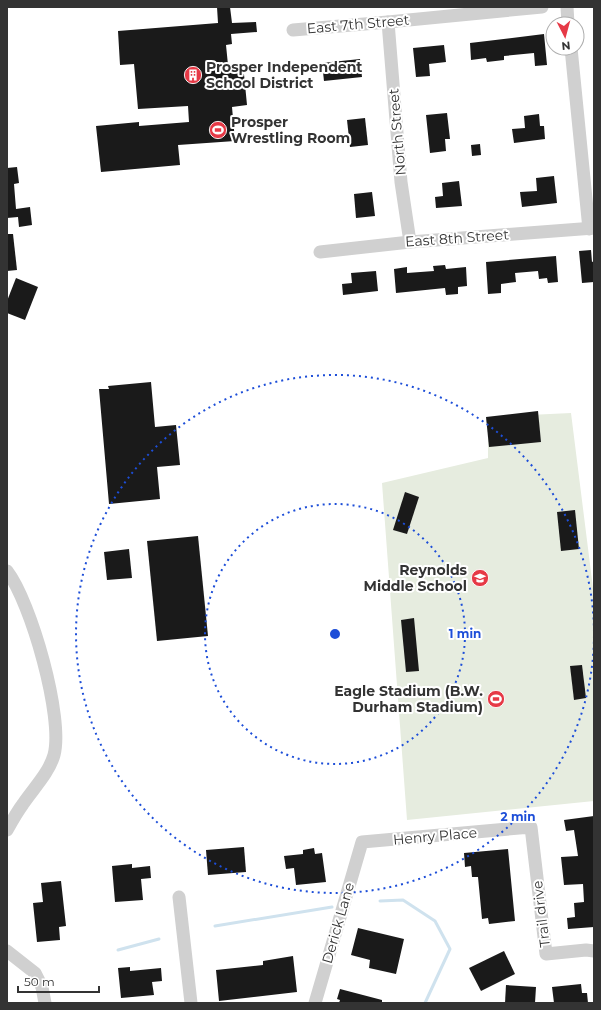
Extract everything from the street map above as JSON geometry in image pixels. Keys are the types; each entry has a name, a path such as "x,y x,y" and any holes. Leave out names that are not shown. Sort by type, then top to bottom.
{"street":[{"name":"East 7th Street","path":"293,30 542,7"},
{"name":"North Street","path":"388,22 401,182 410,242"},
{"path":"572,56 591,229"},
{"name":"East 8th Street","path":"320,252 410,242 591,229"},
{"path":"7,571 19,592 32,623 45,670 52,703 56,734 54,755 50,766 22,804 7,830"},
{"name":"Henry Place","path":"362,842 531,827"},
{"name":"Trail drive","path":"531,827 546,954 586,950 594,952"},
{"name":"Derick Lane","path":"315,1003 362,842"},
{"path":"179,897 190,1003"},
{"path":"7,951 35,973 42,987 45,1003"}],"shaded area":[{"name":"Eagle Stadium (B.W. Durham Stadium)","path":"571,413 594,596 594,801 407,820 382,483 488,458 488,417"}],"building":[{"name":"Prosper Independent School District","path":"217,7 230,7 232,23 256,22 257,32 231,34 232,44 226,45 228,65 243,64 247,105 232,107 235,141 178,145 180,165 101,172 96,126 139,122 139,126 189,122 188,106 138,109 134,64 120,65 118,31 218,23"},
{"path":"544,34 547,65 535,66 534,53 504,56 504,60 487,62 486,58 471,60 470,43"},
{"path":"444,45 446,62 429,64 430,76 416,77 413,48"},
{"path":"360,59 362,77 324,81 322,63"},
{"path":"447,113 450,139 445,139 446,151 430,153 426,115"},
{"path":"539,114 540,126 544,126 545,139 514,143 512,129 525,128 524,116"},
{"path":"365,118 368,145 350,147 347,120"},
{"path":"480,144 481,155 472,156 471,145"},
{"path":"17,167 19,183 14,184 16,209 30,207 32,225 19,227 18,217 7,218 7,168"},
{"path":"554,176 557,203 522,207 520,192 537,191 536,178"},
{"path":"459,181 462,206 436,208 435,197 443,196 442,183"},
{"path":"372,192 375,216 356,218 354,194"},
{"path":"7,234 13,234 17,270 7,271"},
{"path":"591,250 592,262 594,261 594,282 582,283 579,251"},
{"path":"556,256 558,282 548,283 547,278 539,279 538,271 515,273 516,282 501,284 501,293 488,294 486,262"},
{"path":"445,265 446,269 466,267 467,286 458,287 458,294 446,295 445,288 396,293 394,269 407,267 407,273 434,271 433,266"},
{"path":"376,271 378,291 343,295 342,284 352,283 351,273"},
{"path":"16,278 38,287 25,320 7,313 7,301"},
{"path":"151,382 155,427 176,425 180,465 157,467 160,499 109,504 99,389 109,389 108,386"},
{"path":"538,411 541,442 489,447 486,417"},
{"path":"405,492 419,497 407,534 393,530"},
{"path":"575,510 579,549 561,551 557,512"},
{"path":"198,536 208,636 157,641 147,541"},
{"path":"129,549 132,578 107,580 104,552"},
{"path":"414,618 419,671 406,672 401,620"},
{"path":"582,665 586,698 574,700 570,666"},
{"path":"594,816 594,927 568,929 567,918 575,917 574,903 584,902 583,884 564,885 561,857 578,856 574,830 566,831 564,820"},
{"path":"244,847 246,872 208,875 206,850"},
{"path":"314,848 315,854 322,853 326,882 296,885 294,868 286,869 284,856 303,854 303,850"},
{"path":"508,849 515,921 489,924 488,918 482,919 478,877 472,877 471,866 465,867 464,853"},
{"path":"132,864 132,868 150,866 151,878 141,879 143,900 115,902 112,866"},
{"path":"61,881 66,926 59,927 60,940 37,942 33,903 43,902 41,883"},
{"path":"358,928 404,939 396,974 369,968 370,960 351,955"},
{"path":"504,951 515,974 481,991 469,968"},
{"path":"293,956 297,992 219,1001 216,970 263,965 263,961"},
{"path":"130,967 130,971 161,968 162,981 152,982 154,995 121,998 118,968"},
{"path":"581,984 582,993 587,993 588,1003 554,1003 552,987"},
{"path":"506,985 536,987 535,1003 505,1003"},
{"path":"340,989 382,1000 382,1003 339,1003 340,1000 337,999"}],"waterway":[{"path":"380,901 403,900 435,921 450,949 425,1003"},
{"path":"215,926 332,907"},
{"path":"118,950 159,939"}],"place":[{"name":"Prosper Independent School District","path":"193,75"},
{"name":"Prosper Wrestling Room","path":"218,130"},
{"name":"Reynolds Middle School","path":"480,578"},
{"name":"Eagle Stadium (B.W. Durham Stadium)","path":"496,699"}]}
